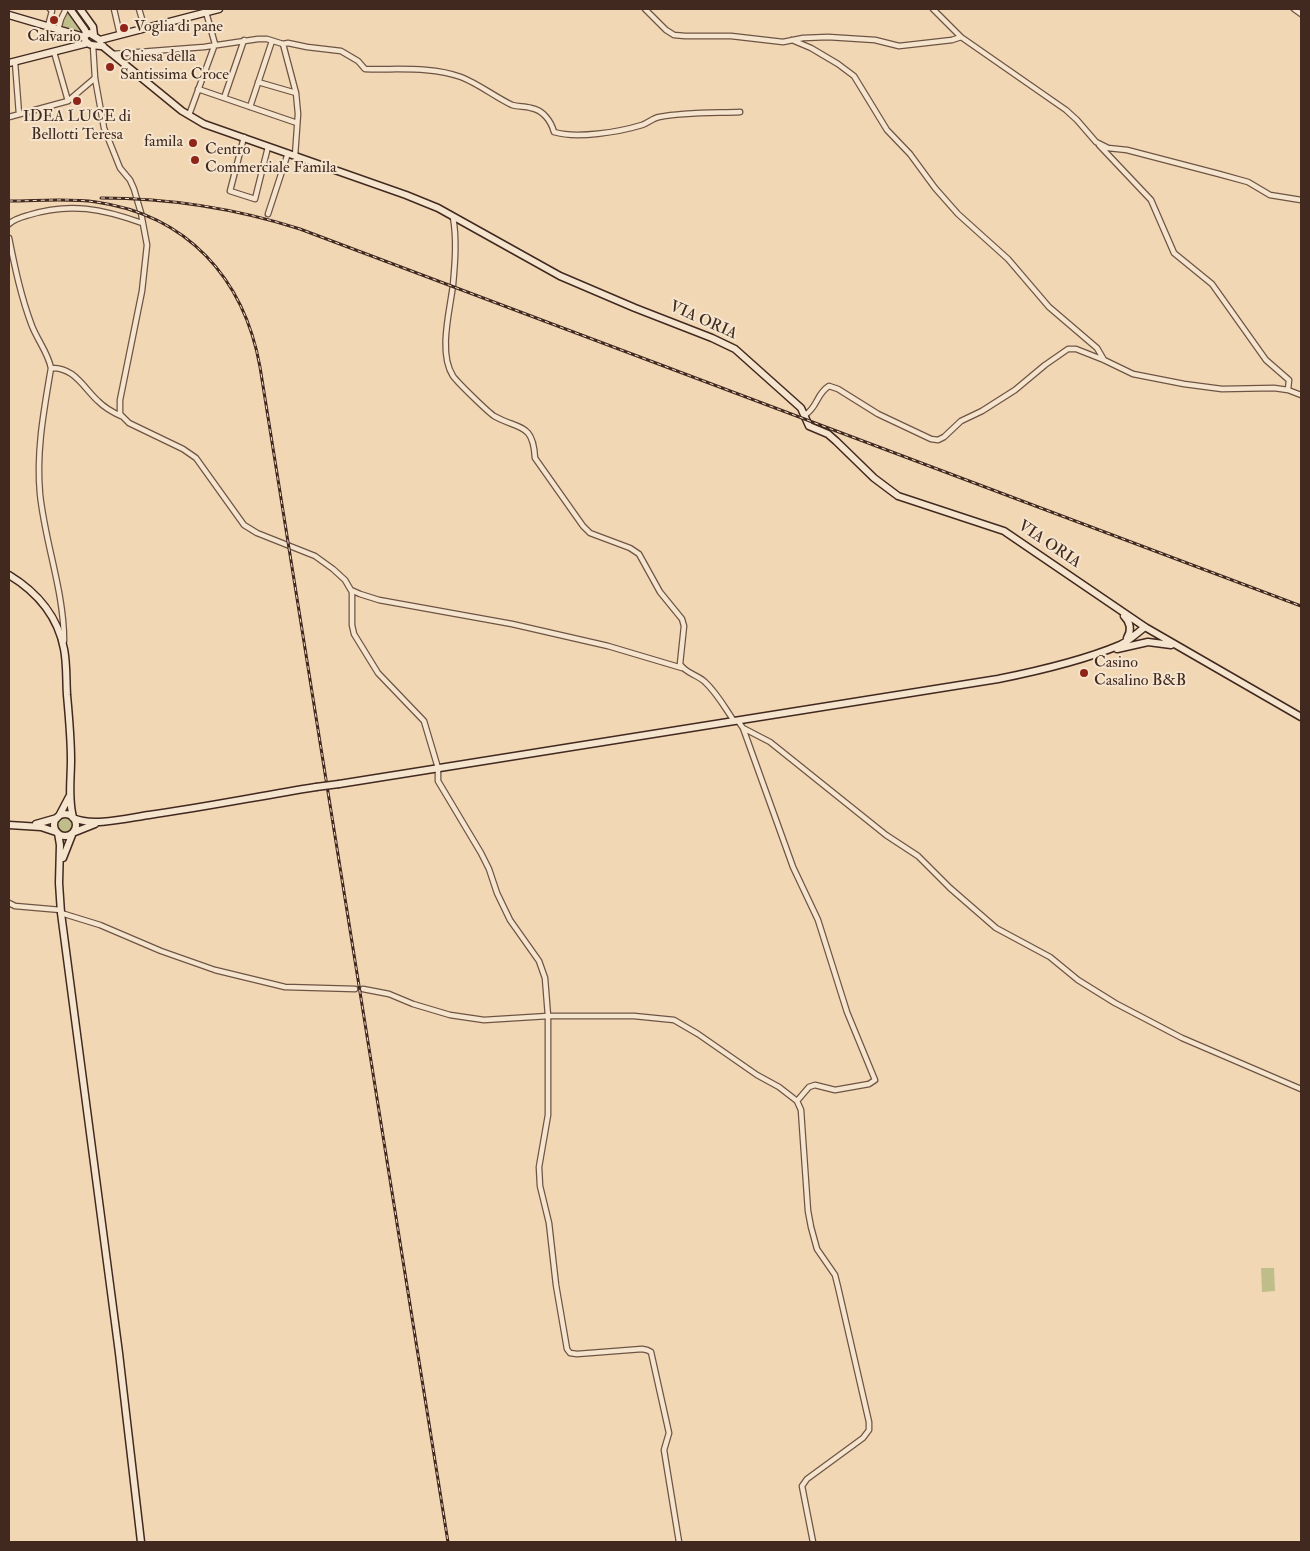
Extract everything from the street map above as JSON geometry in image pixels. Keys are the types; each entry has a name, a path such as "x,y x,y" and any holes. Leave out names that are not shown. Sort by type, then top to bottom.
{"main road":[{"path":"68,9 93,41"},
{"path":"80,9 93,27 93,41"},
{"path":"12,62 145,29 192,12 206,12 219,9"},
{"path":"9,15 93,41"},
{"name":"VIA ORIA","path":"93,41 114,54 188,115 210,127 292,154 438,208 560,276 735,349 801,408 810,426 832,437 874,478 898,496 1004,531 1147,628 1301,717"},
{"path":"9,575 26,587 44,605 58,629 64,650 71,759 70,791 73,817 76,825 66,846 60,866"},
{"path":"1118,609 1127,618 1130,630 1129,636 1121,644"},
{"path":"1137,644 1146,638 1147,628"},
{"path":"1070,661 1121,644 1147,628"},
{"path":"9,825 41,823 66,814 84,822 181,810 998,679 1137,644 1156,643 1177,646"},
{"path":"70,791 68,800 54,826 60,845 61,911 119,1353 140,1542"},
{"path":"25,825 47,828 65,836 104,821"}],"street":[{"path":"48,26 52,11 50,9"},
{"path":"58,30 68,9"},
{"path":"114,9 120,35"},
{"path":"139,9 145,29"},
{"path":"645,9 666,30 674,35 731,36 783,42 803,38 837,37 874,40 899,46 952,40 961,37"},
{"path":"933,9 961,37 1066,110 1077,120 1151,200 1174,253 1212,284 1266,360 1289,380 1288,390"},
{"path":"1294,9 1301,14"},
{"path":"188,115 215,44 206,12"},
{"path":"114,54 175,50 244,40 267,39 284,44 341,51 358,61 366,69 409,68 461,77 514,106 534,108 544,114 554,132 562,134 609,134 669,115 740,112"},
{"path":"224,98 244,40"},
{"path":"792,40 811,48 854,76 887,130 910,154 935,188 958,214 1008,259 1049,307 1097,348 1104,360"},
{"path":"93,41 95,78 104,128 120,168 130,180 134,189 146,241 146,260 135,327 119,404 121,416"},
{"path":"250,107 272,41"},
{"path":"268,214 292,154 297,123 296,94 284,44"},
{"path":"54,52 68,102"},
{"path":"12,62 18,114"},
{"path":"9,117 68,102 95,78"},
{"path":"258,82 296,94"},
{"path":"198,90 297,123"},
{"path":"244,138 230,191 255,199 268,147"},
{"path":"1096,142 1108,148 1127,150 1248,182 1270,195 1301,200"},
{"path":"9,224 18,218 59,207 87,208 108,212 142,223"},
{"path":"453,217 455,230 453,286 446,340 448,362 453,376 494,416 520,426 531,436 534,444 535,458 583,526 590,533 630,548 639,554 660,592 682,619 684,626 680,664 682,668"},
{"path":"9,238 24,305 33,328 49,358 51,368 40,432 40,494 57,584 64,632 64,650"},
{"path":"805,415 811,411 822,390 829,386 838,389 878,414 931,439 938,440 944,437 961,421 982,411 1015,390 1044,365 1068,349 1076,349 1133,374 1222,389 1274,388 1288,390 1301,395"},
{"path":"51,368 66,370 110,411 121,416 125,421 139,429 196,458 244,525 257,533 315,556 337,572 349,584 351,590 354,634 378,673 424,721 438,768 438,781 481,853 510,920 539,961 545,978 548,1016 548,1115 539,1167 540,1186 549,1223 556,1285 567,1349 577,1354 642,1349 651,1352 669,1433 664,1450 679,1542"},
{"path":"351,590 379,600 512,624 608,646 682,668 698,676 707,684 743,728 770,742 886,835 918,856 950,888 996,928 1050,957 1078,980 1123,1007 1182,1038 1301,1089"},
{"path":"743,728 793,867 818,920 847,1012 874,1080 869,1084 834,1090 815,1085 809,1087 797,1100"},
{"path":"9,904 61,911 161,951 215,970 286,987 356,989"},
{"path":"363,989 389,994 413,1004 458,1016 484,1020 548,1016 634,1016 674,1020 797,1100 801,1110 808,1211 811,1227 818,1249 834,1275 838,1287 869,1422 869,1430 863,1438 807,1479 802,1486 813,1542"}],"shaded area":[{"path":"68,9 84,32 81,35 62,27"},
{"path":"65,817 73,825 65,833 57,825"},
{"path":"1261,1268 1274,1268 1275,1291 1262,1292"}],"railway":[{"path":"101,198 177,202 251,215 300,229 1301,606"},
{"path":"9,201 64,200 96,202 129,209 158,221 184,236 206,256 225,279 240,306 252,335 260,367 448,1542"}],"place":[{"name":"Calvario","path":"54,20"},
{"name":"Voglia di pane","path":"124,28"},
{"name":"Chiesa della Santissima Croce","path":"110,67"},
{"name":"IDEA LUCE di Bellotti Teresa","path":"77,101"},
{"name":"famila","path":"193,143"},
{"name":"Centro Commerciale Famila","path":"195,160"},
{"name":"Casino Casalino B&B","path":"1084,673"}]}
